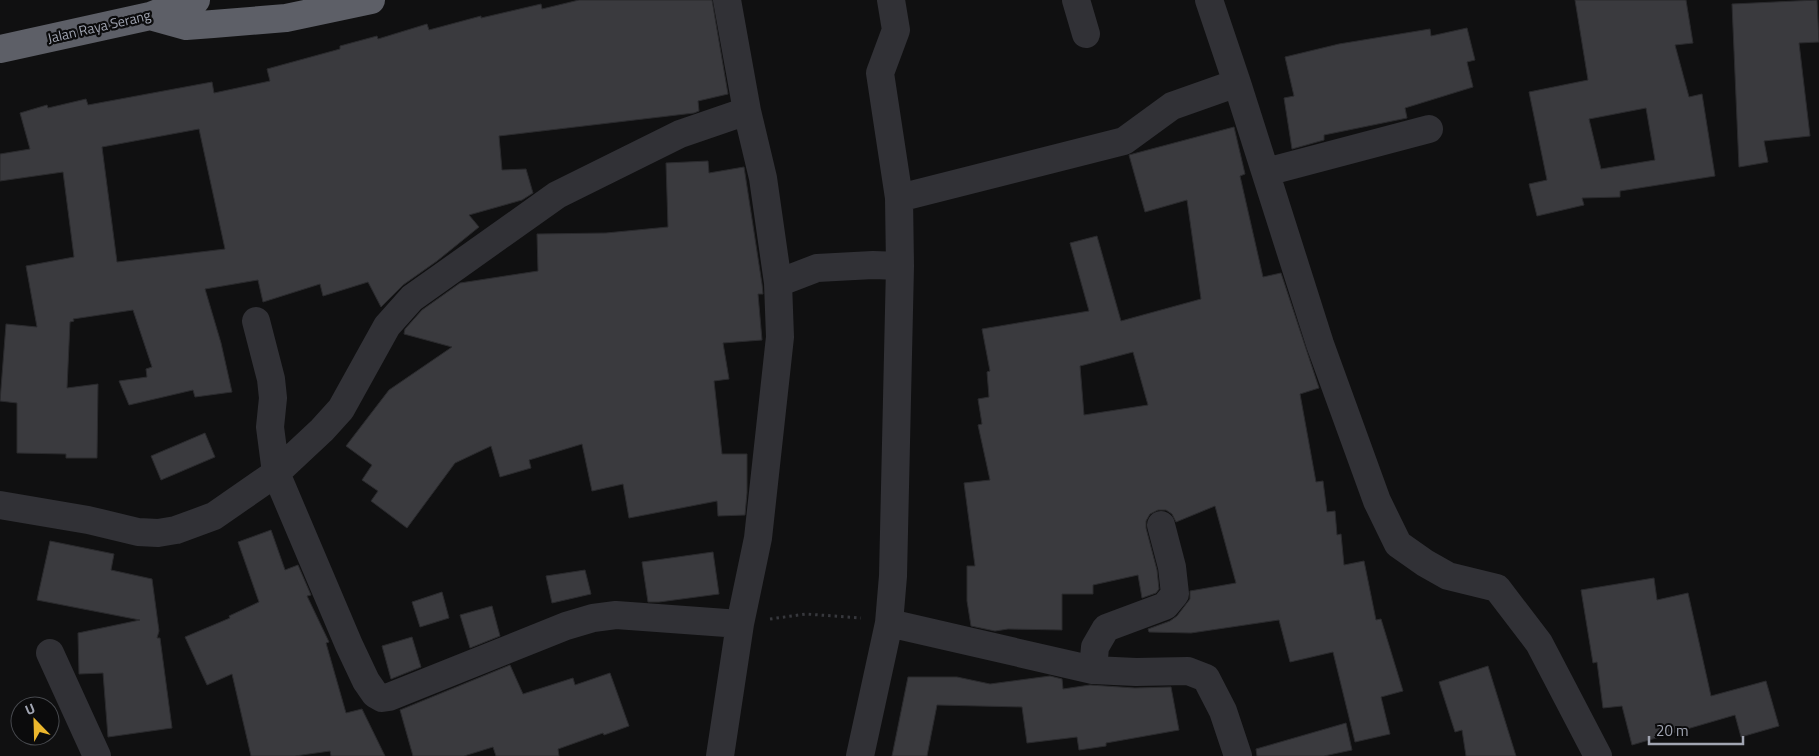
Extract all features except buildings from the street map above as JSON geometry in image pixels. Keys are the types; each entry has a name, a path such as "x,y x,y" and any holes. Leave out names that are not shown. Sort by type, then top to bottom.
{"highway":[{"name":"Jalan Raya Serang","path":"0,49 150,16 196,0"},
{"path":"150,16 186,26 286,18 370,0"}],"street":[{"path":"720,756 740,624 758,538 780,337 778,283 763,178 747,112 727,0"},
{"path":"860,756 889,623 893,576 887,265 898,198 880,73 896,30 892,0"},
{"path":"1076,0 1086,34"},
{"path":"1209,0 1327,362 1376,501 1398,544 1448,576 1497,588 1539,643 1598,756"},
{"path":"898,198 1124,141 1172,106 1237,83"},
{"path":"0,505 88,520 138,532 158,533 176,530 214,516 276,473 322,430 341,409 387,326 412,298 557,195 680,134 747,112"},
{"path":"1266,172 1429,128"},
{"path":"778,283 817,268 887,265"},
{"path":"256,321 271,379 273,398 270,427 276,473 349,645 373,693 382,698 389,697 558,629 593,618 616,615 740,624"},
{"path":"1093,670 1095,647 1106,628 1164,606 1175,594 1172,566 1161,525"},
{"path":"889,623 1093,670 1136,672 1188,671 1206,678 1223,711 1238,756"},
{"path":"50,653 97,756"}],"path":[{"path":"806,614 861,618"}]}
